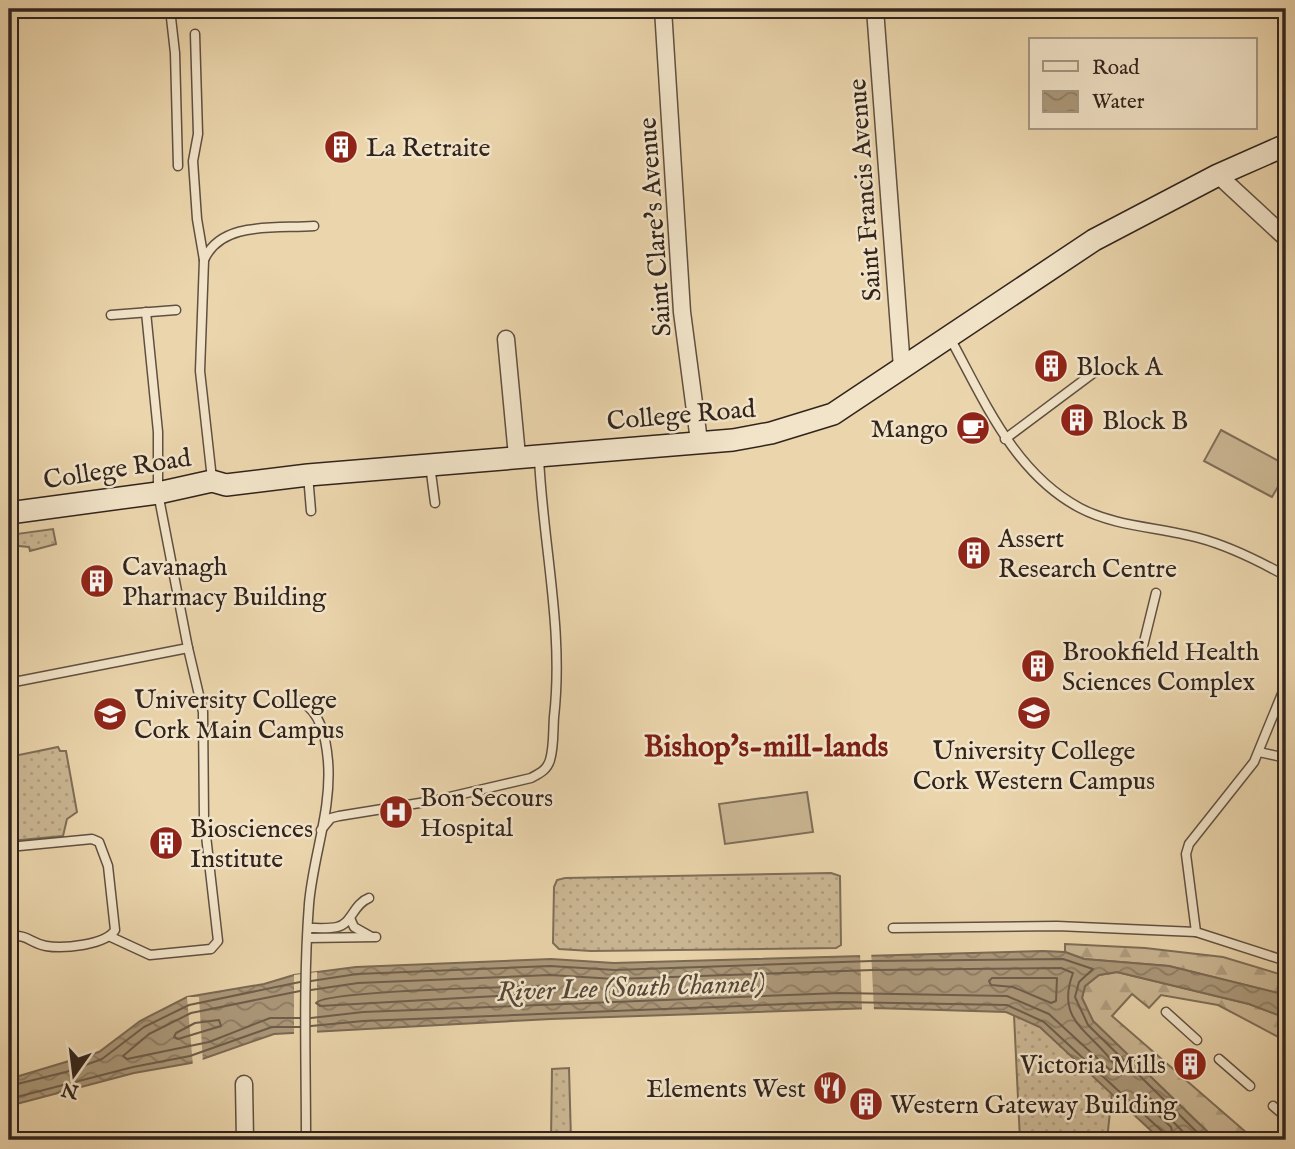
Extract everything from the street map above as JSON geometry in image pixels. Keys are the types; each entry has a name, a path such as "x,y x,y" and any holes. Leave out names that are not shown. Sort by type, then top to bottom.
{"street":[{"name":"Saint Clare's Avenue","path":"663,9 682,312 699,441"},
{"name":"Saint Francis Avenue","path":"875,9 902,368"},
{"name":"College Road","path":"9,513 158,493 212,481 222,485 308,474 753,437 824,417 950,338 1094,240 1218,175 1286,145"},
{"path":"1218,175 1286,237"},
{"path":"506,339 517,456"},
{"path":"244,1084 245,1140"}],"lane":[{"path":"170,9 175,53 178,166"},
{"path":"195,34 198,134 193,161 197,219 204,260 200,371 212,481"},
{"path":"204,260 212,244 229,233 314,226"},
{"path":"110,315 176,310"},
{"path":"9,936 25,935 49,946 111,937 150,956 211,949 218,941 204,818 203,712 158,493 158,432 146,312"},
{"path":"950,338 1005,439 1043,481 1080,508 1119,521 1198,537 1286,576"},
{"path":"1005,439 1096,371"},
{"path":"321,830 331,818 339,816 432,801 531,778 543,771 550,760 558,688 555,601 550,552 542,517 539,455"},
{"path":"430,465 435,503"},
{"path":"308,474 311,511"},
{"path":"1143,646 1156,593"},
{"path":"9,683 188,648"},
{"path":"1196,932 1186,854 1189,844 1247,772 1259,752 1286,684"},
{"path":"300,701 316,714 326,746 328,804 312,880 308,928 306,1140"},
{"path":"1259,752 1286,758"},
{"path":"9,847 92,839 99,842 108,866 115,930 111,937"},
{"path":"308,928 338,927 350,918 358,904 369,898"},
{"path":"308,938 376,937 360,931 350,918"},
{"path":"893,928 1057,926 1196,932 1286,961"},
{"path":"1166,1012 1197,1040"},
{"path":"1219,1059 1250,1086"},
{"path":"1273,1106 1286,1117"}],"green space":[{"path":"1221,430 1286,465 1286,473 1272,497 1204,461"},
{"path":"53,529 56,544 30,551 29,547 9,545 9,535"},
{"path":"58,747 60,751 66,751 77,812 67,819 63,836 10,841 9,757"},
{"path":"807,792 813,832 725,844 719,804"},
{"path":"831,873 840,876 841,945 836,948 591,951 559,949 553,943 554,887 557,880"},
{"path":"1065,944 1145,948 1223,957 1286,976 1286,995 1169,966 1084,959 1065,952"},
{"path":"1117,972 1249,1004 1286,1018 1286,1041 1218,1005 1161,995 1149,1008 1132,994 1112,1016 1255,1140 1216,1140 1093,1021 1082,998 1085,986 1099,975"},
{"path":"1014,1015 1040,1027 1112,1093 1107,1140 1020,1140"},
{"path":"569,1068 571,1140 551,1140 552,1069"}],"water":[{"name":"River Lee (South Channel)","path":"1065,952 1084,959 1169,966 1286,995 1286,1018 1249,1004 1117,972 1099,975 1085,986 1082,998 1093,1021 1216,1140 1161,1140 1040,1027 1006,1012 874,1008 551,1019 274,1034 191,1063 134,1073 9,1106 9,1079 99,1052 140,1021 187,997 264,984 294,975 356,967 551,959 614,963"}],"pier":[{"path":"871,950 874,1011 862,1012 860,952"},
{"path":"317,972 317,1036 294,1037 294,975"},
{"path":"187,997 199,997 203,1064 193,1066"}],"place":[{"name":"La Retraite","path":"341,147"},
{"name":"Block A","path":"1051,366"},
{"name":"Block B","path":"1077,420"},
{"name":"Mango","path":"973,428"},
{"name":"Assert Research Centre","path":"974,553"},
{"name":"Cavanagh Pharmacy Building","path":"97,581"},
{"name":"Brookfield Health Sciences Complex","path":"1038,666"},
{"name":"University College Cork Western Campus","path":"1034,713"},
{"name":"University College Cork Main Campus","path":"110,714"},
{"name":"Bon Secours Hospital","path":"396,812"},
{"name":"Biosciences Institute","path":"166,843"},
{"name":"Victoria Mills","path":"1190,1064"},
{"name":"Elements West","path":"830,1088"},
{"name":"Western Gateway Building","path":"866,1104"}],"district":[{"name":"Bishop's-mill-lands","path":"766,746"}]}
